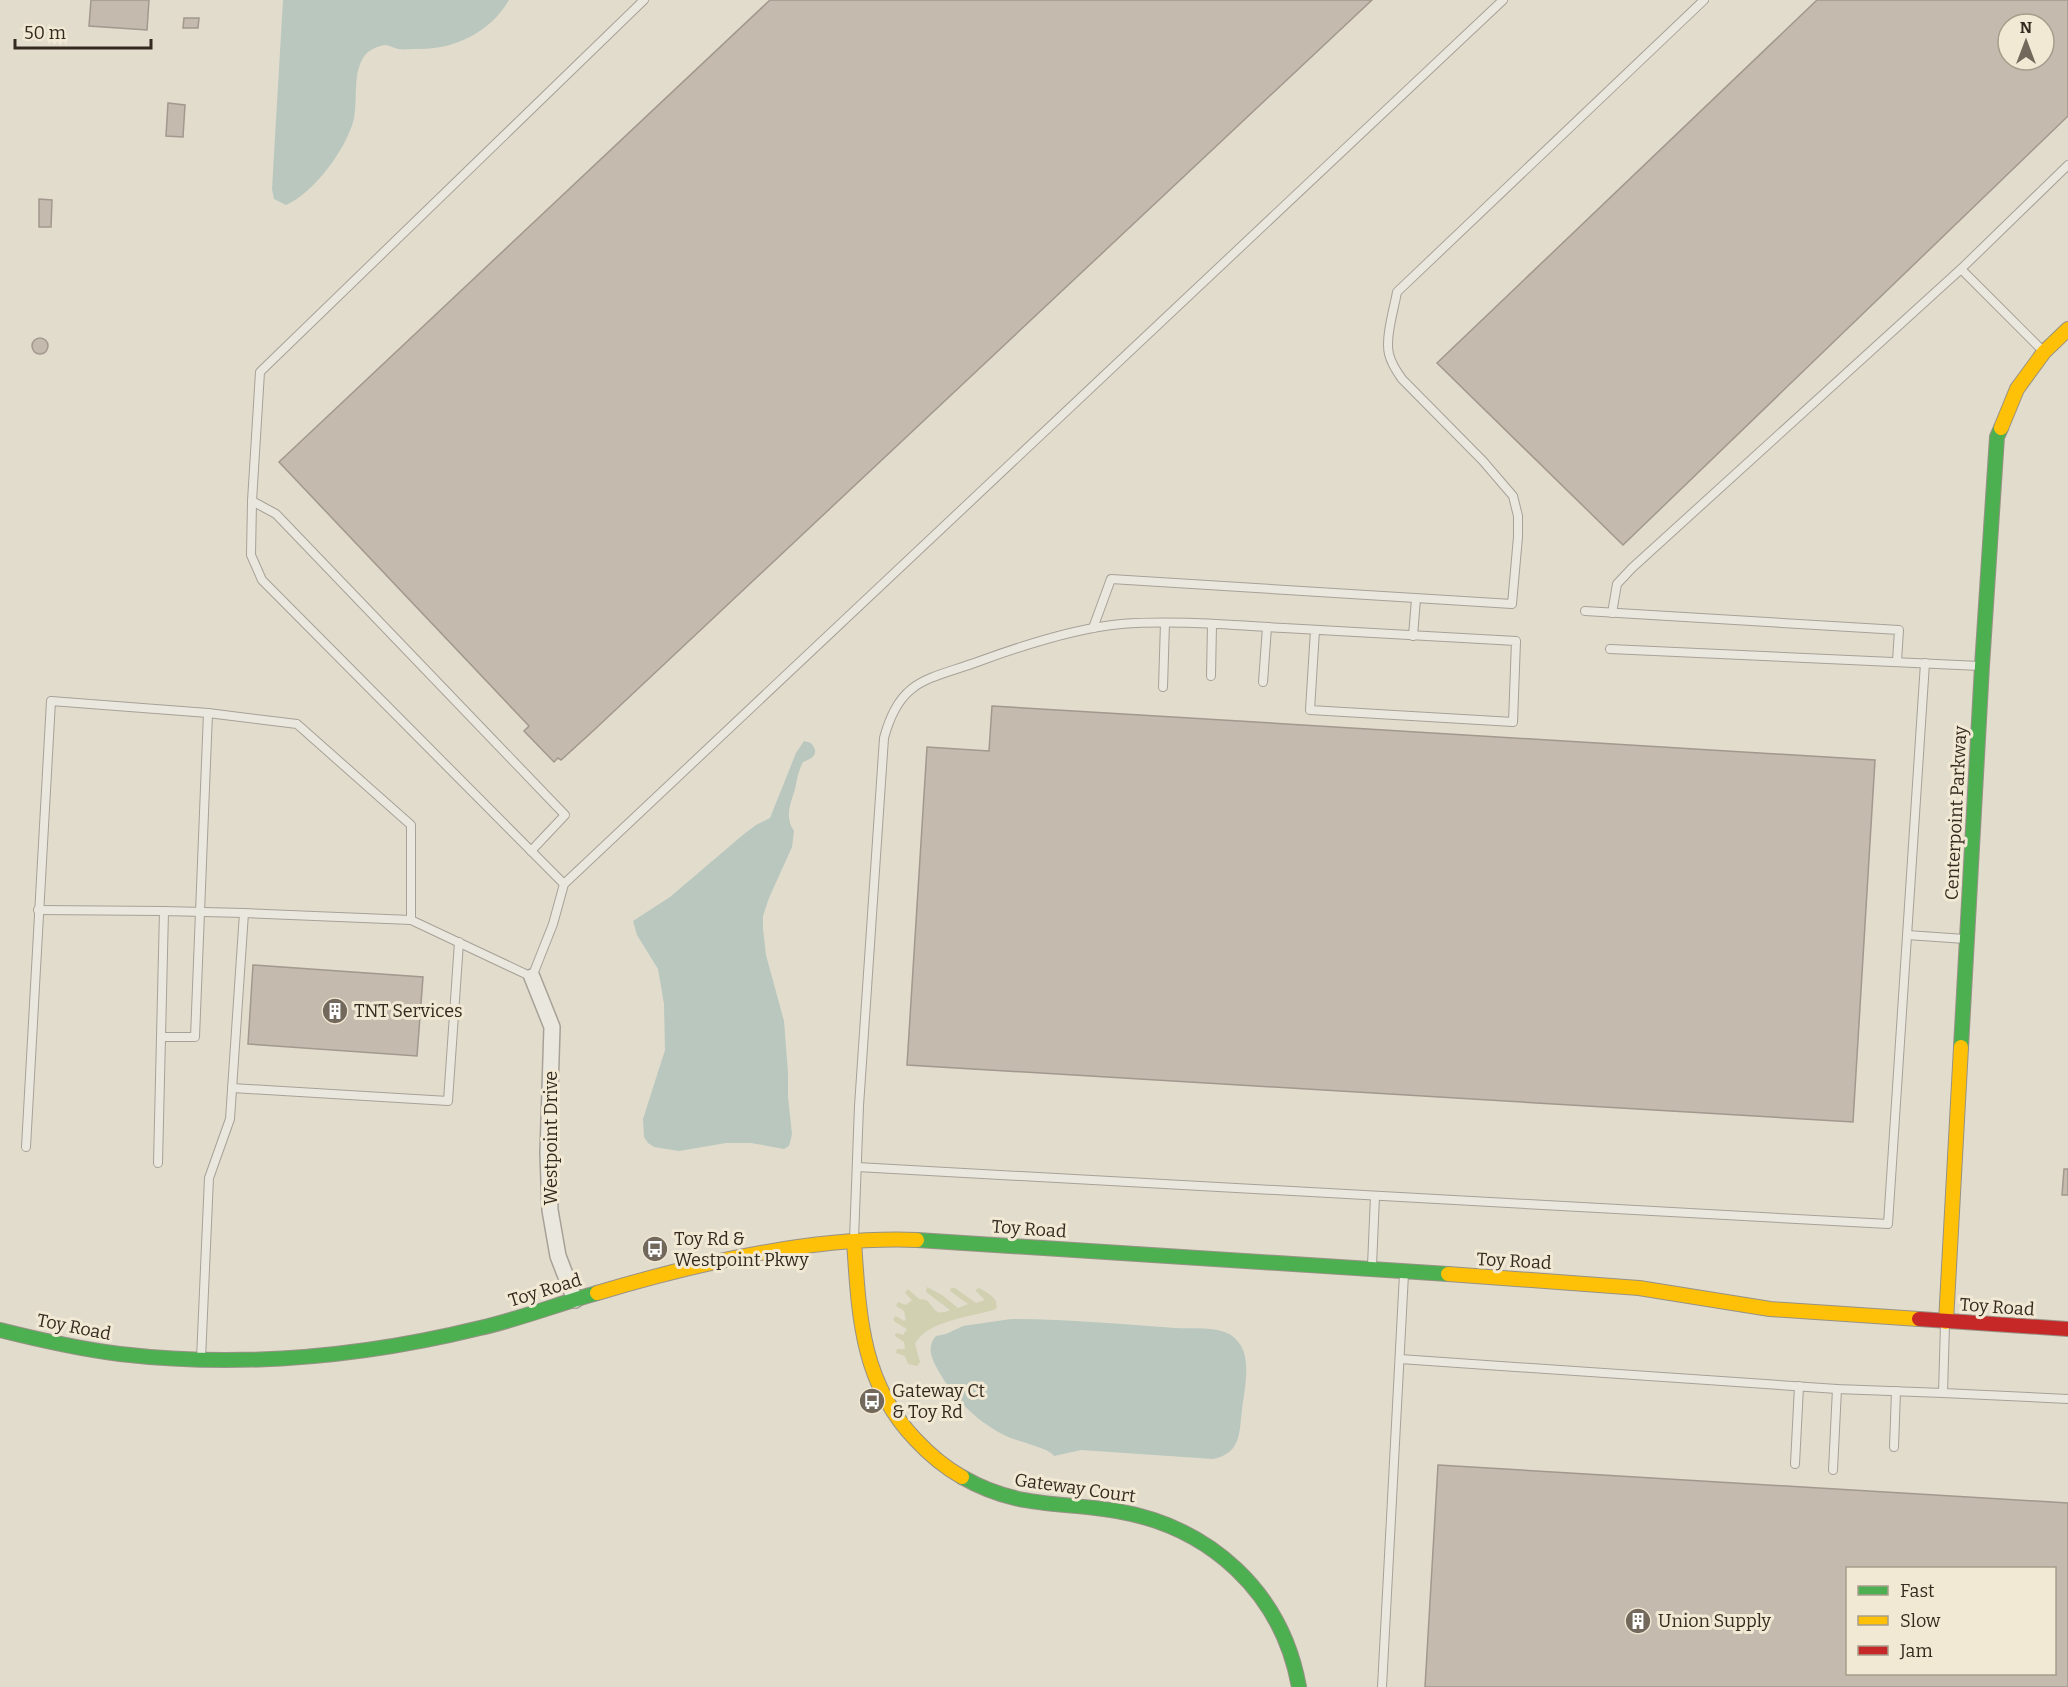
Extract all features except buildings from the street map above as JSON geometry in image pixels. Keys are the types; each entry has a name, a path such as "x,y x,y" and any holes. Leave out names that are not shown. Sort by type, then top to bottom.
{"street":[{"name":"Centerpoint Parkway","path":"1946,1322 1982,666 1997,437 2017,389 2044,352 2068,329"},
{"name":"Westpoint Drive","path":"532,977 552,1027 548,1153 550,1210 558,1256 574,1300"},
{"name":"Toy Road","path":"0,1330 105,1352 200,1360 292,1358 374,1349 481,1328 701,1266 760,1254 854,1241 934,1241 1639,1288 1770,1309 2068,1329"},
{"name":"Gateway Court","path":"854,1241 862,1333 875,1377 894,1414 921,1445 947,1468 972,1483 1014,1500 1046,1506 1115,1511 1144,1517 1182,1529 1207,1544 1233,1564 1264,1601 1276,1620 1291,1655 1299,1687"}],"lane":[{"path":"564,884 262,580 251,555 260,372 644,0"},
{"path":"38,910 164,911 411,920 532,977 553,924 564,884 1503,0"},
{"path":"1093,628 1111,579 1512,604 1518,537 1518,516 1514,496 1402,380 1392,364 1388,344 1397,292 1704,0"},
{"path":"1612,613 1617,584 1632,568 1961,269 2068,165"},
{"path":"1961,269 2044,352"},
{"path":"252,501 276,514 565,814 531,851"},
{"path":"1413,636 1416,599"},
{"path":"1586,611 1899,630 1897,661"},
{"path":"1163,687 1165,623"},
{"path":"854,1241 859,1106 884,738 892,714 908,690 922,681 1004,652 1093,628 1121,624 1212,624 1516,641 1513,722 1310,710 1315,630"},
{"path":"1211,676 1212,624"},
{"path":"1263,682 1267,627"},
{"path":"1610,649 1982,666"},
{"path":"856,1167 1888,1224 1924,663"},
{"path":"26,1147 51,701 208,713 297,724 411,825 411,920"},
{"path":"161,1037 195,1037 208,713"},
{"path":"158,1164 164,911"},
{"path":"200,1360 209,1178 230,1119 244,914"},
{"path":"1907,935 1967,939"},
{"path":"232,1088 448,1101 459,942"},
{"path":"1372,1270 1376,1196"},
{"path":"1382,1687 1404,1272"},
{"path":"1943,1393 1946,1322"},
{"path":"1400,1359 1837,1389 2068,1399"},
{"path":"1795,1464 1799,1386"},
{"path":"1833,1470 1837,1389"},
{"path":"1894,1447 1896,1391"}],"green space":[{"path":"927,1287 958,1308 968,1304 950,1291 951,1288 955,1288 976,1303 985,1300 975,1290 979,1288 992,1296 997,1305 996,1309 940,1324 921,1336 915,1344 920,1362 917,1366 908,1364 905,1356 896,1353 897,1349 905,1349 904,1342 895,1334 903,1335 907,1329 893,1319 896,1316 906,1320 904,1311 896,1306 898,1302 906,1305 912,1300 905,1293 908,1289 919,1299 926,1300 938,1312 950,1310 926,1292"}],"shaded area":[{"path":"283,0 509,0 492,22 457,43 430,49 398,49 385,45 367,53 358,70 354,118 345,142 318,180 307,191 286,205 274,199 272,189"},
{"path":"804,741 811,743 815,753 803,762 799,772 789,810 789,820 794,831 792,847 763,916 766,955 784,1021 792,1134 789,1146 784,1149 751,1143 726,1143 679,1151 654,1147 644,1137 643,1119 665,1050 664,1004 658,969 637,935 633,921 670,897 744,834 770,818 796,753"},
{"path":"1011,1319 1210,1329 1223,1331 1230,1335 1237,1340 1243,1350 1246,1366 1239,1434 1234,1447 1222,1456 1213,1459 1081,1450 1054,1456 1046,1450 1009,1437 994,1429 966,1407 951,1390 934,1362 931,1344 936,1336 963,1326"}],"traffic: fast":[{"path":"1961,1047 1982,666 1997,437 2001,428"},
{"path":"917,1240 1448,1274"},
{"path":"0,1330 45,1341 120,1354 165,1358 256,1360 346,1353 436,1338 510,1320 597,1293"},
{"path":"962,1477 982,1487 1020,1499 1117,1511 1151,1519 1182,1532 1211,1549 1236,1569 1258,1594 1276,1622 1290,1653 1299,1687"}],"traffic: slow":[{"path":"2001,428 2017,389 2044,352 2068,329"},
{"path":"1946,1322 1961,1047"},
{"path":"597,1293 715,1262 796,1247 837,1242 917,1240"},
{"path":"854,1241 861,1321 873,1371 883,1394 897,1417 915,1439 937,1460 962,1477"},
{"path":"1448,1274 1639,1288 1770,1309 1919,1319"}],"traffic: jam":[{"path":"1919,1319 2068,1329"}],"place":[{"name":"TNT Services","path":"335,1011"},
{"name":"Toy Rd & Westpoint Pkwy","path":"655,1249"},
{"name":"Gateway Ct & Toy Rd","path":"872,1401"},
{"name":"Union Supply","path":"1638,1621"}]}
